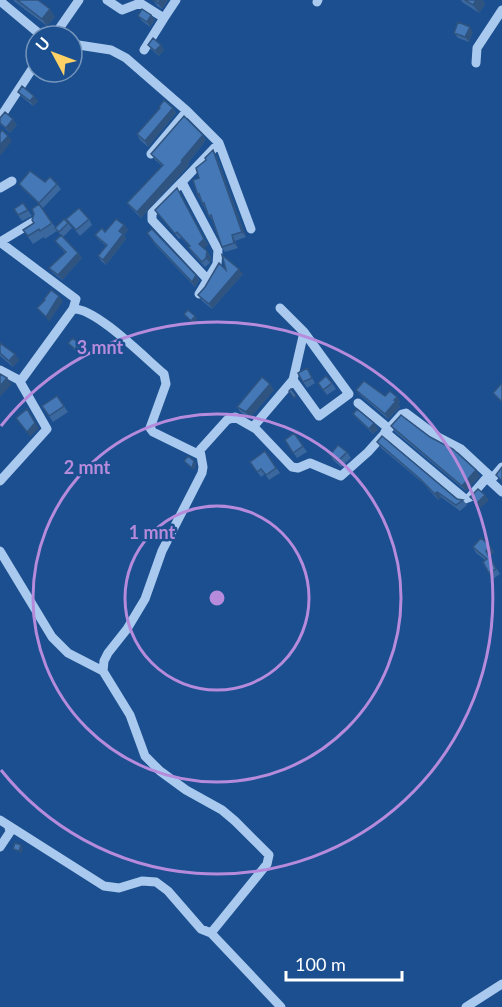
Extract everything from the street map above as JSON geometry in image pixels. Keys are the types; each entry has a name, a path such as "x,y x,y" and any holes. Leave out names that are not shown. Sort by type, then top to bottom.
{"street":[{"path":"62,24 79,0"},
{"path":"107,0 122,10 140,3 164,18"},
{"path":"144,50 176,0"},
{"path":"0,2 27,24"},
{"path":"477,63 477,48 502,10"},
{"path":"84,47 118,53 187,111 219,143 251,230"},
{"path":"0,118 24,81"},
{"path":"151,154 187,111"},
{"path":"208,280 152,220 152,213 219,143"},
{"path":"0,189 12,181"},
{"path":"182,182 218,250 217,264 199,294"},
{"path":"19,380 22,379 76,302 74,296 0,242 33,222"},
{"path":"280,308 304,332 349,394 319,416 293,380"},
{"path":"73,309 80,309 100,319 164,374 166,384 150,428 153,432 200,455"},
{"path":"253,427 293,380 304,332"},
{"path":"0,370 19,380 47,429 0,482"},
{"path":"358,403 465,499 502,467"},
{"path":"103,671 104,660 145,599 162,551 202,473 200,450 229,418 238,418 253,427 292,467 298,468 310,463 339,476 368,452 402,414 409,414 438,437 461,449 502,492"},
{"path":"0,551 52,637 68,653 103,671 130,715 140,748 145,756 160,771 186,790 222,810 268,855 267,864 210,933"},
{"path":"92,664 104,660"},
{"path":"0,820 104,886 119,888 142,881 156,882 168,891 201,929 210,933 281,1007"},
{"path":"0,847 10,832 9,827"},
{"path":"466,1007 502,984"}],"building":[{"path":"17,0 38,0 50,9 42,19"},
{"path":"465,0 476,0 473,5"},
{"path":"142,9 151,15 147,22 138,16"},
{"path":"458,22 470,27 465,37 454,33"},
{"path":"153,38 161,45 155,51 148,45"},
{"path":"22,86 34,96 30,101 18,92"},
{"path":"164,100 173,108 145,141 137,134 160,108"},
{"path":"5,112 13,119 6,128 0,123 0,118"},
{"path":"184,116 203,135 181,161 185,159 137,212 127,203 163,165 151,154"},
{"path":"2,130 8,136 0,145 0,133"},
{"path":"213,150 242,232 232,235 234,243 222,247 211,215 209,217 199,194 198,196 193,180 199,178 196,168"},
{"path":"30,171 45,182 50,177 57,184 39,203 19,184"},
{"path":"177,188 204,239 199,244 207,251 206,258 202,262 188,247 190,246 177,232 175,234 155,210"},
{"path":"23,203 28,210 18,215 14,209"},
{"path":"39,204 52,223 28,236 23,230 34,223 32,209"},
{"path":"79,208 89,219 76,230 66,219"},
{"path":"64,219 68,223 59,232 55,228"},
{"path":"116,219 124,225 119,231 123,234 103,260 98,256 107,245 95,235 102,228 105,232"},
{"path":"152,229 196,275 192,282 147,233"},
{"path":"61,235 78,253 58,275 49,268 66,252 55,241"},
{"path":"222,255 239,269 209,304 198,295 219,263 226,270"},
{"path":"51,290 59,296 46,317 37,308"},
{"path":"188,310 195,316 191,321 184,314"},
{"path":"73,338 79,344 75,349 68,343"},
{"path":"0,343 15,354 9,361 0,353"},
{"path":"307,368 312,378 303,382 298,373"},
{"path":"0,374 7,378 0,386"},
{"path":"326,376 332,383 323,390 318,383"},
{"path":"262,377 270,384 246,412 237,407"},
{"path":"364,381 385,396 390,391 397,397 385,414 356,390"},
{"path":"502,383 502,400 501,401 493,393"},
{"path":"291,389 296,396 294,398 289,391"},
{"path":"57,396 64,406 49,416 42,406"},
{"path":"27,409 35,423 27,432 16,418"},
{"path":"357,409 374,423 369,429 353,414"},
{"path":"401,415 430,437 453,449 476,470 462,486 391,426"},
{"path":"294,433 303,446 293,453 285,440"},
{"path":"382,436 457,499 463,500 456,505 437,492 435,494 377,442"},
{"path":"338,445 347,452 338,461 330,455"},
{"path":"265,451 276,468 266,475 261,469 257,472 250,462"},
{"path":"188,456 194,461 192,468 184,461"},
{"path":"502,467 502,481 496,475"},
{"path":"478,489 485,495 477,503 470,497"},
{"path":"481,538 490,546 486,551 496,569 489,573 483,562 487,559 473,547"},
{"path":"15,843 21,845 19,851 13,849"}]}
